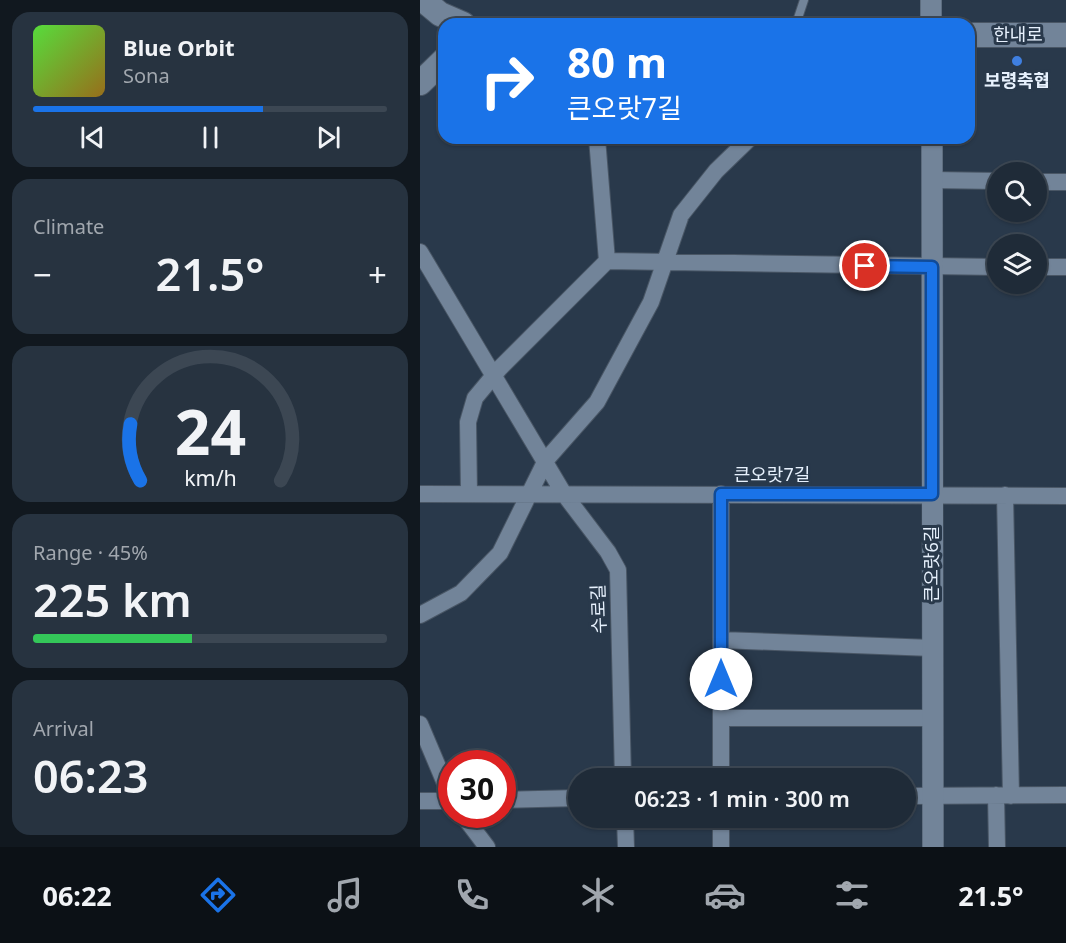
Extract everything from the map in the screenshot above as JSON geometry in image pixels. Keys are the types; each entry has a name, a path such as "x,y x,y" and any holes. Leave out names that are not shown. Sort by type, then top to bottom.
{"main road":[{"path":"423,0 440,14 449,18"},
{"name":"한내로","path":"975,35 1066,35"},
{"path":"420,83 438,66"}],"street":[{"path":"931,0 932,18"},
{"path":"597,144 607,261"},
{"path":"420,615 461,593 500,554 546,460 597,402 651,302 681,214 716,171 744,144"},
{"name":"큰오랏6길","path":"932,144 933,847"},
{"path":"932,180 987,181"},
{"path":"1047,182 1066,182"},
{"name":"수로길","path":"420,252 493,377 546,460 564,494 608,552 618,570 624,768"},
{"path":"469,494 468,422 474,398 607,261 987,267"},
{"path":"1047,267 1066,267"},
{"path":"420,494 721,494"},
{"name":"큰오랏7길","path":"721,768 721,494 1066,496"},
{"path":"997,847 1003,795 1005,495"},
{"path":"721,640 932,648"},
{"path":"721,718 933,718"},
{"path":"420,724 438,767"},
{"path":"916,796 1066,795"},
{"path":"516,800 568,798"},
{"path":"420,801 438,800"},
{"path":"473,828 487,847"},
{"path":"625,828 626,847"},
{"path":"721,828 721,847"}],"lane":[{"path":"798,18 804,0"}],"place":[{"name":"보령축협","path":"1017,61"}],"route":[{"path":"721,679 721,494 932,494 932,267 865,266"}]}
